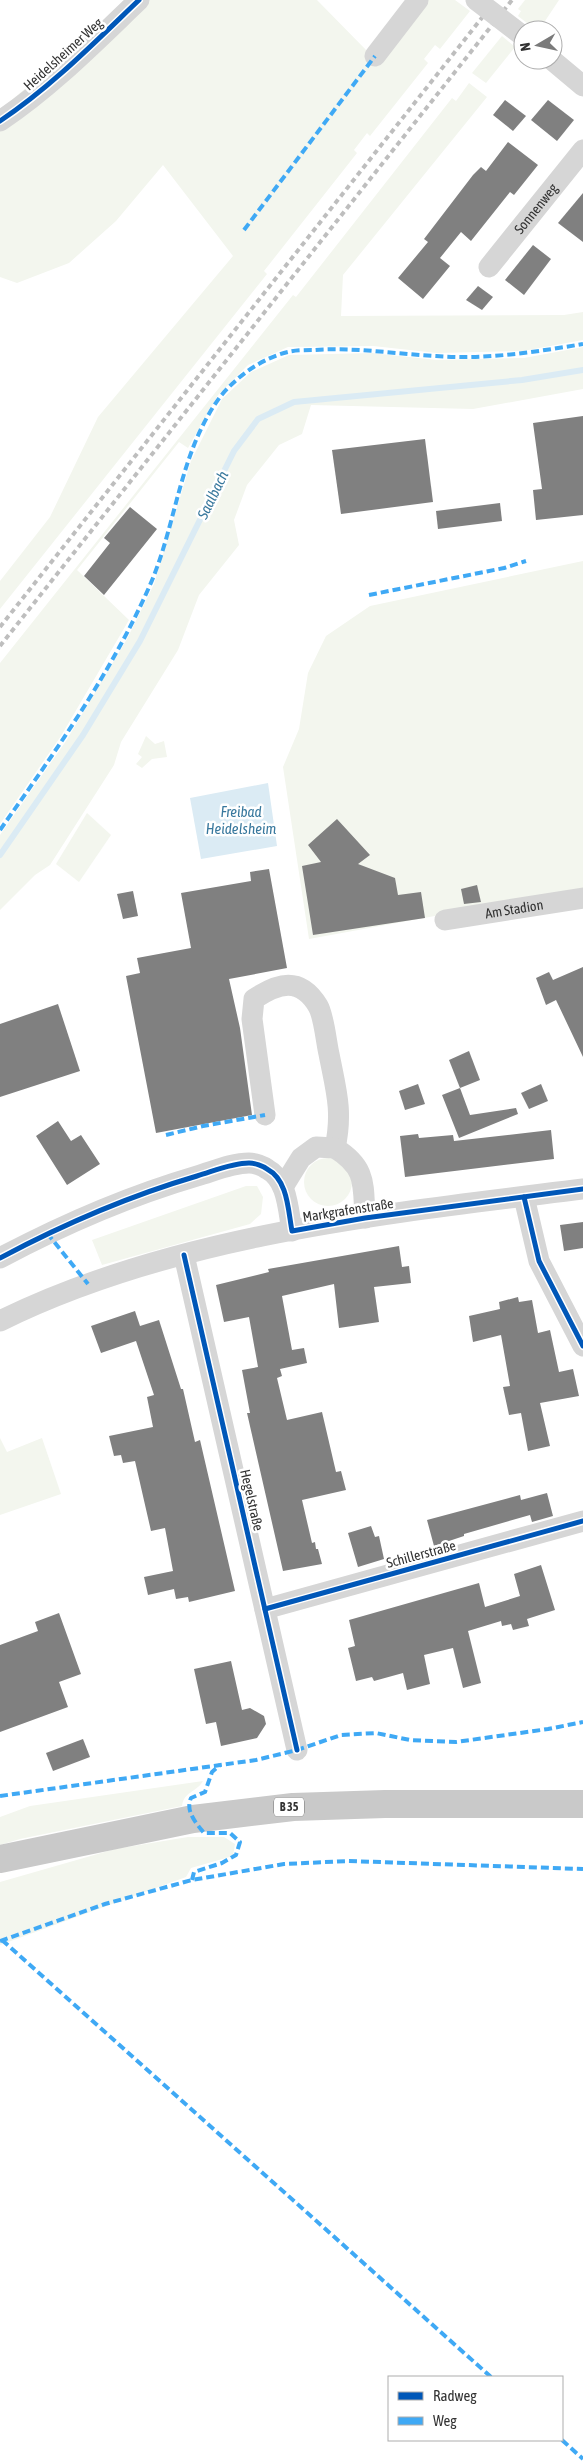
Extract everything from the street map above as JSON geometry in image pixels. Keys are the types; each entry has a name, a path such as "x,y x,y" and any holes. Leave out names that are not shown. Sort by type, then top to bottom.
{"main road":[{"name":"B 35","path":"0,1859 193,1819 293,1807 394,1804 583,1804"}],"street":[{"name":"Heidelsheimer Weg","path":"0,121 18,109 79,57 139,0"},
{"path":"375,56 418,0"},
{"path":"476,0 513,28"},
{"path":"563,69 583,86"},
{"name":"Sonnenweg","path":"489,267 583,150"},
{"name":"Am Stadion","path":"446,920 583,898"},
{"path":"265,1114 252,1019 254,1000 272,987 291,984 307,993 319,1007 340,1105 340,1125 335,1148"},
{"path":"283,1187 301,1158 316,1147 335,1148 350,1157 362,1174 365,1218"},
{"name":"Markgrafenstraße","path":"0,1258 47,1233 131,1198 236,1164 251,1163 267,1168 276,1175 283,1187 292,1230"},
{"name":"Markgrafenstraße","path":"0,1321 34,1305 88,1284 184,1256 292,1230 524,1196 583,1190"},
{"path":"524,1196 539,1261 583,1346"},
{"name":"Hegelstraße","path":"184,1256 297,1750"},
{"name":"Schillerstraße","path":"265,1609 583,1521"}],"shaded area":[{"path":"129,0 317,0 369,53 408,0 455,0 470,11 440,49 435,45 424,59 428,63 370,136 367,133 354,150 357,153 264,271 267,274 0,609 0,581 50,517 98,417 233,256 163,165 116,221 69,263 17,283 0,277 0,110"},
{"path":"525,0 559,0 546,20 523,20 518,16 521,11 518,9"},
{"path":"502,36 513,45 513,49 486,83 472,73"},
{"path":"469,83 487,97 343,275 341,316 564,315 583,312 583,340 523,351 437,353 373,346 288,347 248,365 218,395 188,448 179,442 77,570 129,620 61,736 0,824 0,663 293,295 296,297 452,98 456,101"},
{"path":"583,347 583,389 473,409 311,405 302,434 279,445 247,485 234,520 239,545 199,595 178,650 121,742 114,765 50,865 35,875 0,910 0,835 66,741 127,639 154,584 191,461 222,399 251,372 289,355 372,353 437,360 524,358"},
{"path":"583,561 583,889 309,939 283,767 299,729 308,673 326,636 370,606"},
{"path":"146,736 155,744 164,741 167,757 152,759 142,768 136,764 142,757 138,754"},
{"path":"87,813 111,835 79,882 56,864"},
{"path":"328,1158 337,1160 345,1165 350,1173 352,1182 350,1191 345,1199 337,1204 328,1206 319,1204 311,1199 306,1191 304,1182 306,1173 311,1165 319,1160"},
{"path":"246,1186 257,1186 263,1197 261,1214 250,1224 102,1265 92,1240"},
{"path":"0,1438 7,1452 42,1438 61,1494 0,1515"},
{"path":"203,1781 185,1797 182,1806 20,1839 0,1845 0,1817 30,1806"},
{"path":"188,1837 224,1837 235,1844 233,1856 191,1868 186,1877 0,1945 0,1882 115,1849"}],"water":[{"name":"Freibad Heidelsheim","path":"268,783 277,846 201,859 190,798"}],"building":[{"path":"505,100 526,116 513,131 493,115"},
{"path":"548,100 574,120 557,141 531,120"},
{"path":"508,142 538,165 514,195 510,192 471,241 461,232 440,258 450,266 423,299 398,278 428,242 424,239 473,175 481,167 486,171"},
{"path":"583,193 583,242 558,223"},
{"path":"533,245 551,259 524,295 505,280"},
{"path":"478,286 493,297 482,310 466,300"},
{"path":"583,416 583,515 536,520 533,490 542,489 533,423"},
{"path":"425,439 433,502 341,514 332,450"},
{"path":"500,503 502,521 438,529 436,511"},
{"path":"130,507 157,529 104,595 84,576 110,543 104,538"},
{"path":"337,819 370,855 358,864 395,878 398,895 421,892 425,918 313,935 302,866 321,862 308,845"},
{"path":"269,869 287,968 229,979 240,1028 252,1115 156,1133 126,976 140,973 137,958 191,948 181,893 251,881 250,872"},
{"path":"477,885 481,902 464,904 461,889"},
{"path":"133,891 138,916 123,919 117,894"},
{"path":"583,967 583,1057 556,1000 546,1005 536,978 549,972 553,980"},
{"path":"58,1004 80,1071 0,1097 0,1024"},
{"path":"469,1051 480,1080 460,1088 449,1060"},
{"path":"418,1084 425,1104 405,1110 399,1091"},
{"path":"541,1084 548,1101 529,1109 521,1093"},
{"path":"460,1088 470,1115 516,1108 518,1114 459,1138 442,1095"},
{"path":"58,1121 71,1141 81,1135 100,1164 67,1185 36,1136"},
{"path":"551,1130 554,1159 405,1177 400,1136 418,1134 419,1138 453,1135 454,1141"},
{"path":"583,1222 583,1248 564,1251 560,1225"},
{"path":"399,1246 402,1267 409,1266 411,1283 374,1287 379,1322 339,1328 334,1284 282,1296 292,1350 304,1348 307,1363 280,1369 282,1376 277,1378 287,1420 322,1412 336,1472 341,1471 346,1490 302,1500 312,1543 315,1542 322,1564 283,1571 247,1413 250,1413 242,1370 258,1367 249,1317 224,1322 216,1285 269,1272 268,1269"},
{"path":"518,1297 519,1302 532,1300 538,1333 550,1330 559,1372 573,1369 579,1396 540,1403 550,1446 528,1451 521,1413 509,1415 503,1387 510,1386 501,1335 473,1342 469,1316 500,1309 499,1302"},
{"path":"135,1311 140,1326 159,1320 181,1389 183,1389 195,1442 200,1440 235,1591 189,1602 188,1597 176,1599 174,1589 148,1595 144,1577 173,1571 165,1528 151,1531 135,1461 123,1463 121,1455 114,1456 109,1436 153,1427 147,1397 154,1395 136,1341 101,1353 91,1326"},
{"path":"547,1493 553,1516 532,1522 530,1515 464,1534 464,1536 434,1546 427,1520 520,1495 521,1500"},
{"path":"371,1526 375,1537 379,1536 384,1559 358,1567 348,1533"},
{"path":"541,1565 555,1610 527,1619 529,1626 513,1630 511,1624 502,1626 501,1621 468,1631 481,1683 463,1688 453,1648 424,1655 430,1684 407,1690 403,1673 374,1681 372,1677 356,1681 348,1648 355,1646 349,1620 479,1583 485,1607 520,1596 514,1574"},
{"path":"59,1613 81,1674 59,1682 68,1707 0,1732 0,1645 38,1631 35,1622"},
{"path":"231,1661 242,1710 250,1708 264,1716 266,1724 257,1738 221,1746 216,1722 206,1724 194,1669"},
{"path":"83,1739 90,1757 53,1771 46,1753"}],"waterway":[{"name":"Saalbach","path":"0,855 83,735 140,641 234,451 258,419 294,402 522,380 583,370"}],"railway":[{"path":"0,627 496,0"},
{"path":"0,646 512,0"}],"marked path":[{"path":"244,230 375,56"},
{"path":"0,830 62,741 100,680 135,617 159,561 187,465 196,441 206,419 220,397 234,382 259,364 278,355 298,350 345,349 473,357 583,344"},
{"path":"369,595 504,568 526,561"},
{"path":"166,1135 265,1115"},
{"path":"47,1233 88,1284"},
{"path":"0,1796 256,1760 297,1750 341,1735 376,1733 410,1740 456,1742 583,1722"},
{"path":"192,1880 194,1872 222,1863 236,1855 240,1842 230,1833 204,1833 190,1812 191,1798 205,1792 212,1772 220,1765"},
{"path":"0,1941 105,1904 192,1880 284,1864 348,1861 583,1869"},
{"path":"2,1940 490,2376"},
{"path":"563,2441 583,2459"}],"cycle path":[{"path":"0,121 55,79 139,0"},
{"path":"0,1258 73,1222 122,1202 172,1184 243,1163 263,1167 274,1174 279,1180 286,1196 292,1231 365,1218 583,1189"},
{"path":"524,1197 539,1261 583,1346"},
{"path":"184,1255 297,1750"},
{"path":"265,1609 583,1521"}]}
